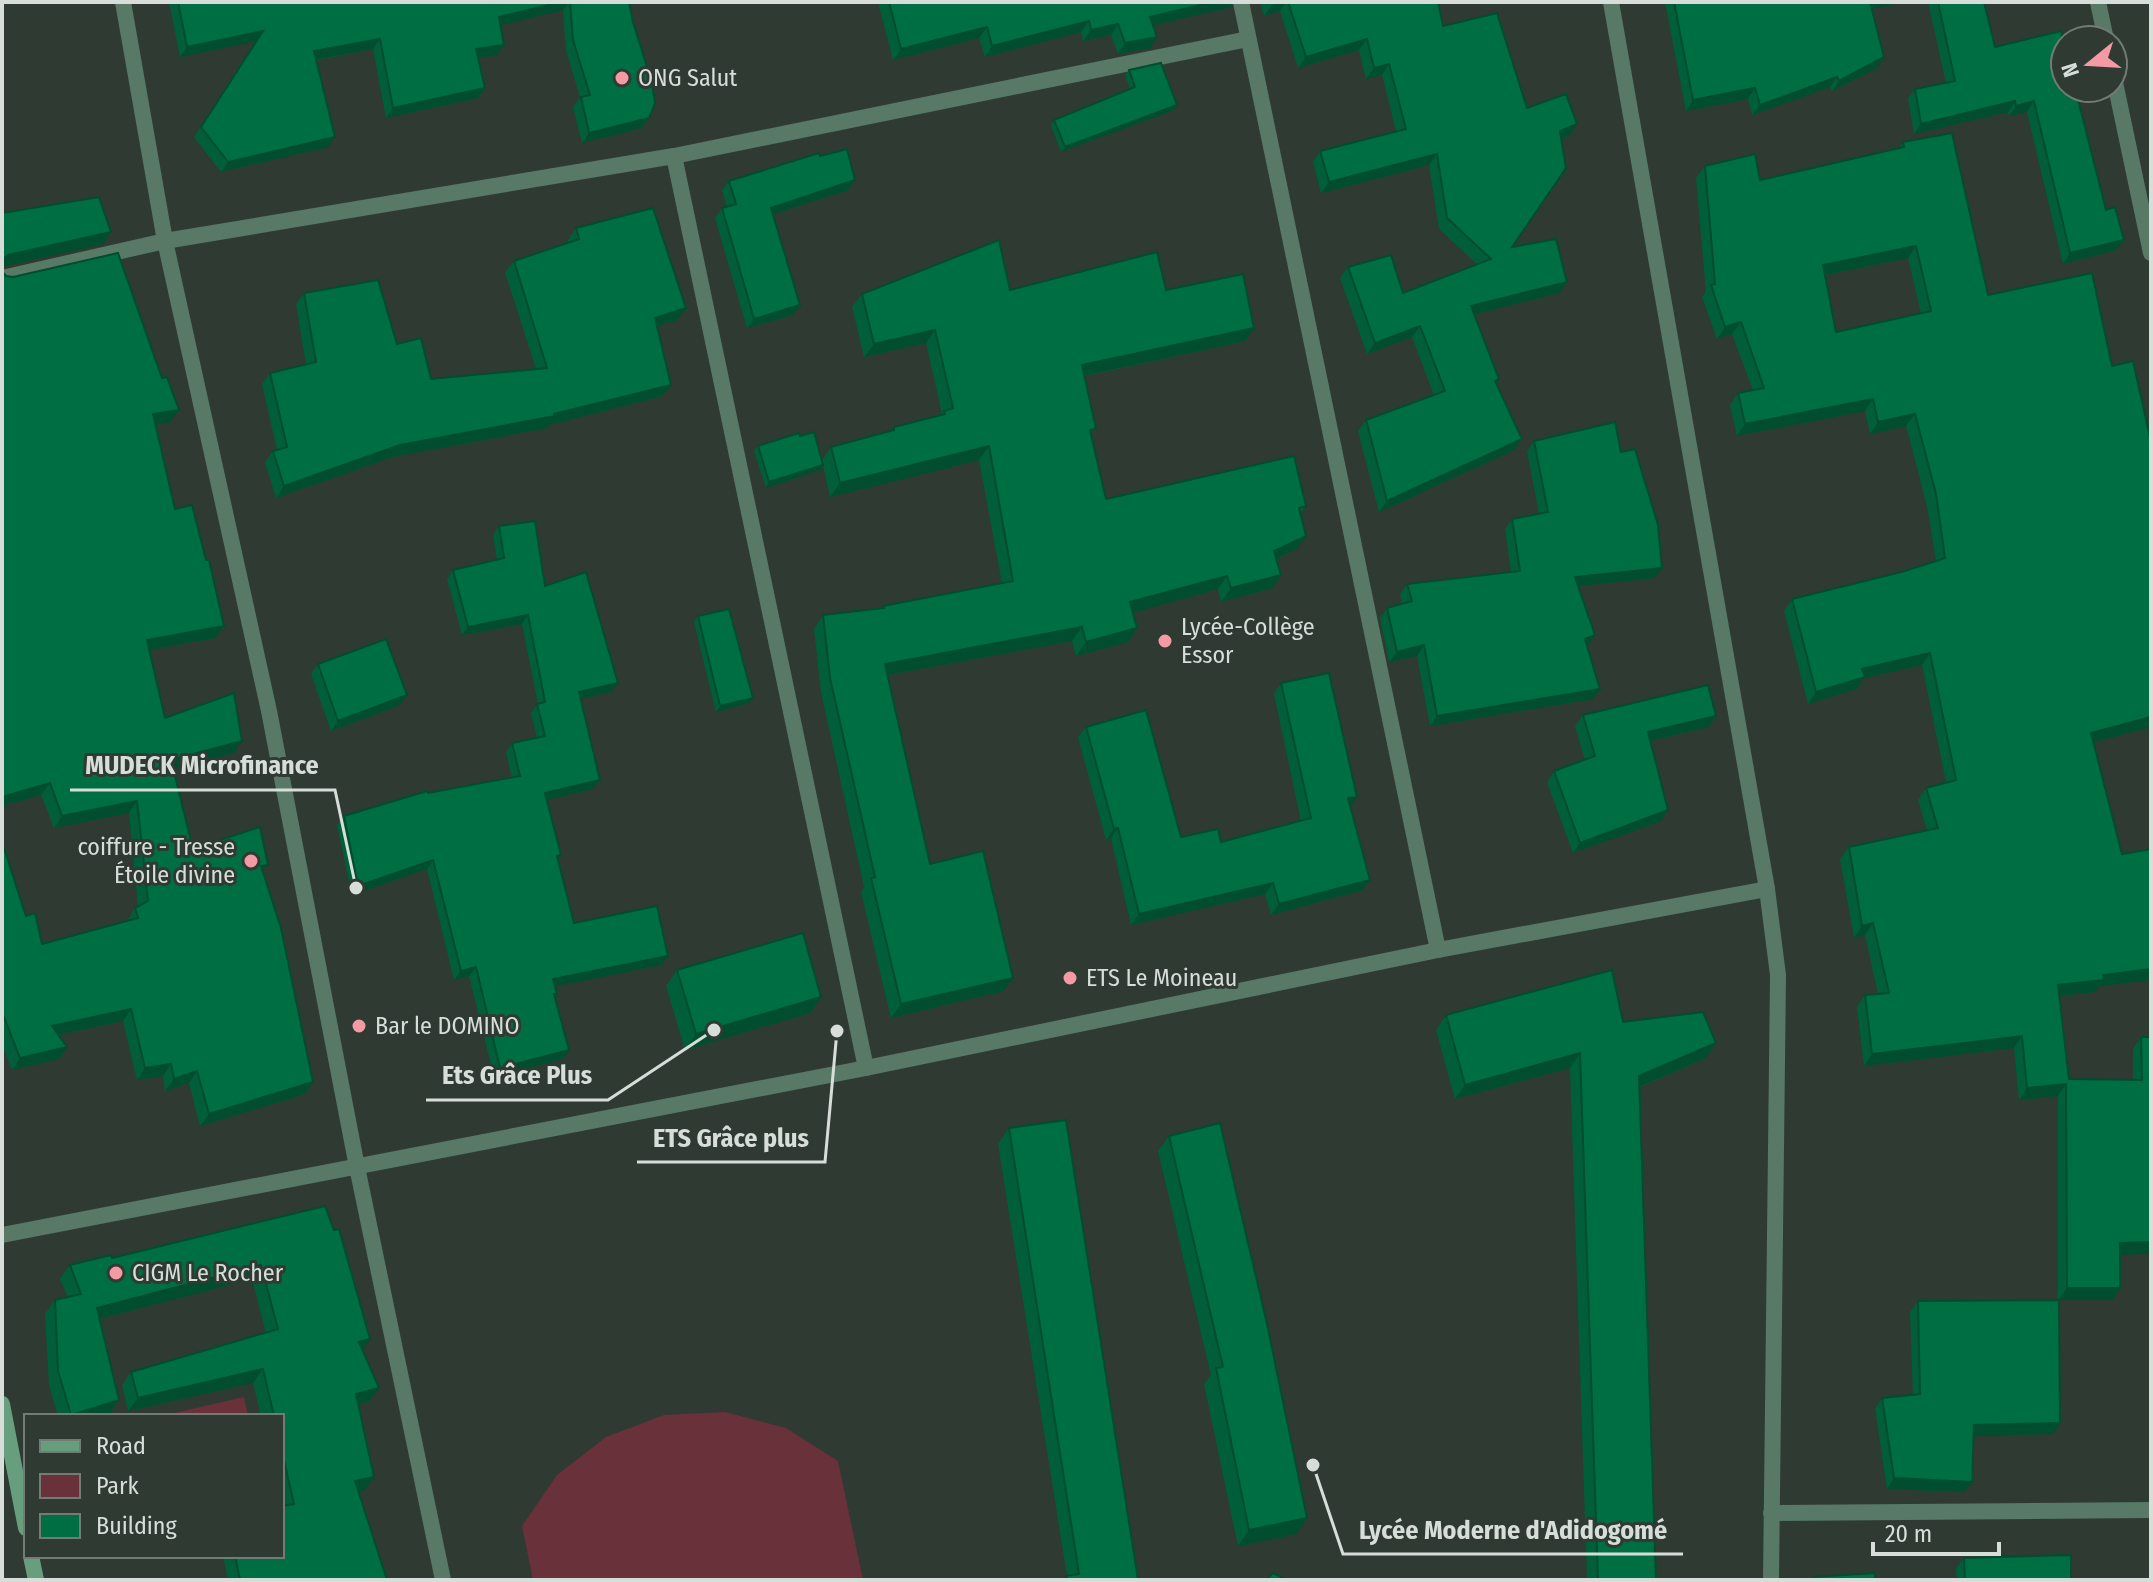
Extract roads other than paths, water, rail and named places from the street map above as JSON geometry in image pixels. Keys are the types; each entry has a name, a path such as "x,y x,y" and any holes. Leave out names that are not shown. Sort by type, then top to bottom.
{"main road":[{"path":"2,1404 24,1518"},
{"path":"31,1558 36,1580"}],"street":[{"path":"123,2 165,241 269,711 357,1167 443,1580"},
{"path":"1241,2 1438,950"},
{"path":"1611,2 1767,889 1778,975 1771,1580"},
{"path":"2098,2 2103,24"},
{"path":"2,278 165,241 674,156 1248,39"},
{"path":"2120,104 2151,253"},
{"path":"674,156 866,1068"},
{"path":"2,1235 866,1068 1438,950 1767,889"},
{"path":"1771,1513 2151,1510"}],"place":[{"name":"ONG Salut","path":"622,78"},
{"name":"Lycée-Collège Essor","path":"1165,641"},
{"name":"coiffure - Tresse Étoile divine","path":"251,861"},
{"name":"MUDECK Microfinance","path":"356,888"},
{"name":"ETS Le Moineau","path":"1070,978"},
{"name":"Bar le DOMINO","path":"359,1026"},
{"name":"Ets Grâce Plus","path":"714,1030"},
{"name":"ETS Grâce plus","path":"837,1031"},
{"name":"CIGM Le Rocher","path":"116,1273"},
{"name":"Lycée Moderne d'Adidogomé","path":"1313,1465"}]}
